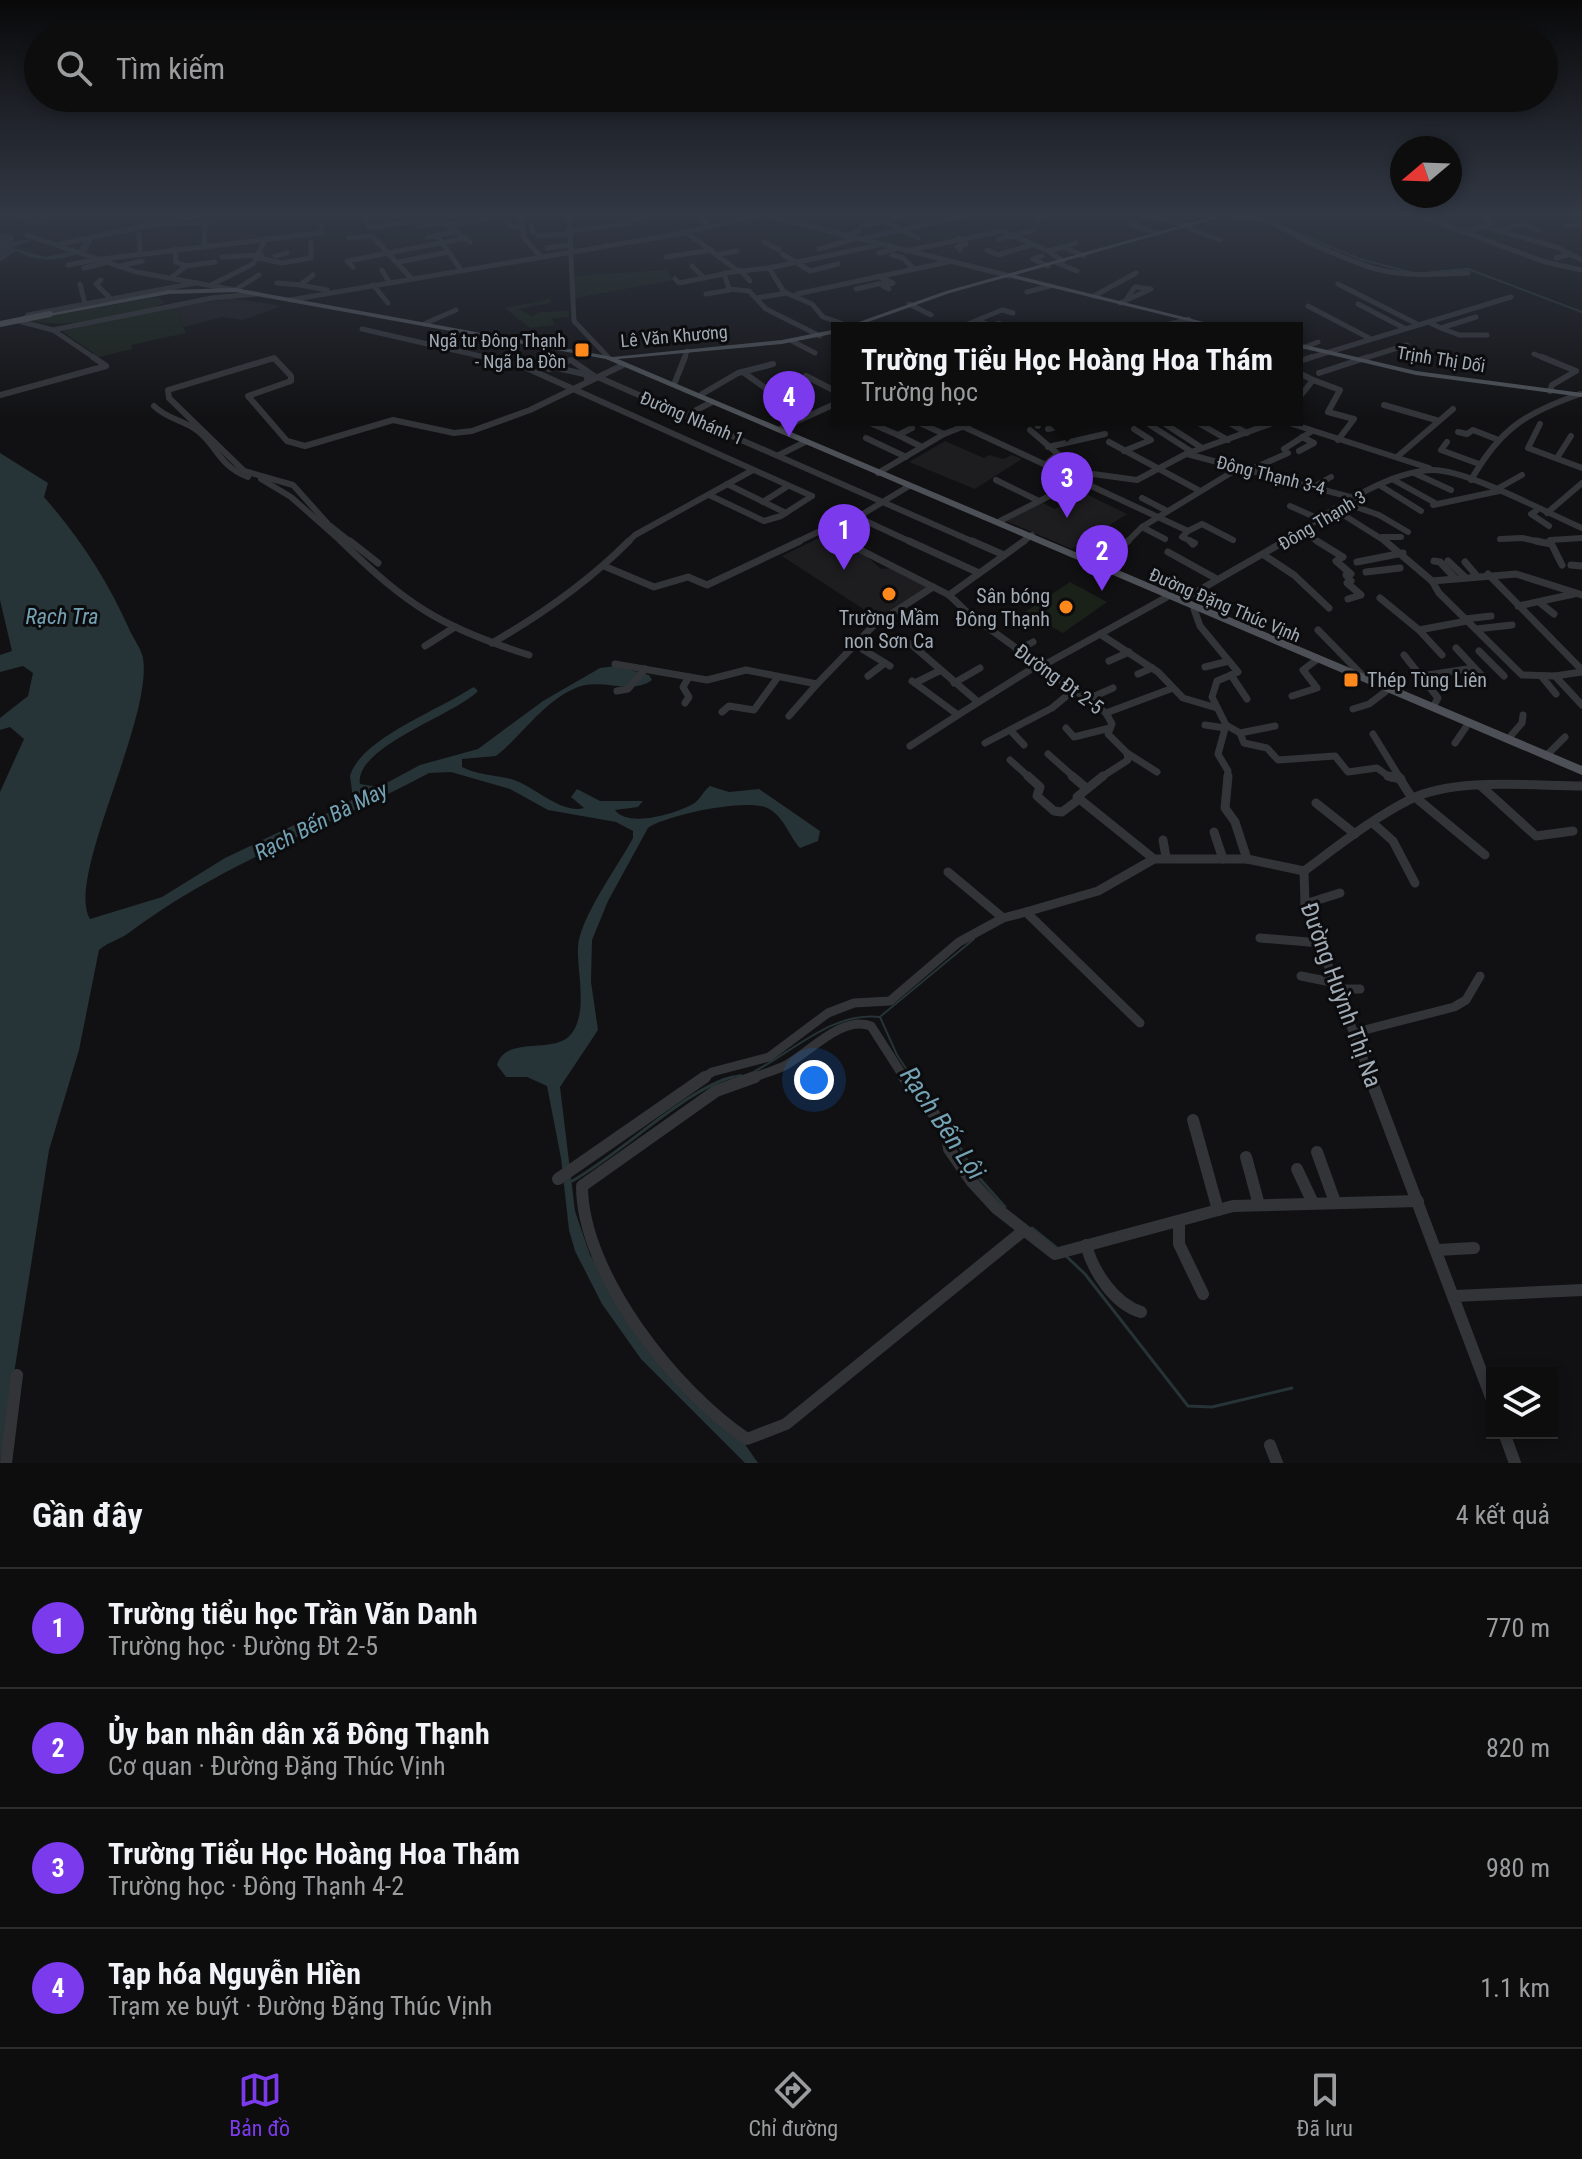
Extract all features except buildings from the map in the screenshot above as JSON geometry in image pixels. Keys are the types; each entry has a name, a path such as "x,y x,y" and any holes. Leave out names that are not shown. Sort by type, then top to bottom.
{"main road":[{"path":"860,322 909,304 984,283"},
{"path":"1039,283 1200,322"},
{"name":"Đường Đặng Thúc Vịnh","path":"0,324 152,295 235,290 606,358 675,382 909,486 1181,601 1364,677 1436,703 1582,774"},
{"name":"Đường Đặng Thúc Vịnh","path":"166,293 219,291 257,294 606,358 1000,521 1194,609 1582,774"},
{"name":"Lê Văn Khương","path":"606,358 792,341 831,333"},
{"name":"Trịnh Thị Dối","path":"1303,347 1424,375 1581,394"}],"street":[{"path":"97,283 111,299"},
{"path":"166,293 194,283"},
{"path":"0,395 106,366 53,330 22,322 28,315 194,283"},
{"path":"197,283 235,290 246,283"},
{"path":"280,283 332,292"},
{"path":"291,300 382,283"},
{"path":"572,283 574,321 606,358"},
{"path":"727,283 730,290"},
{"path":"776,283 787,293"},
{"path":"756,298 797,294 845,283"},
{"path":"1094,296 1117,283"},
{"path":"80,284 85,304"},
{"path":"1338,284 1418,324"},
{"path":"373,285 388,303"},
{"path":"856,289 890,285 901,287"},
{"path":"1027,292 1050,286"},
{"path":"1135,287 1151,289 1142,295 1123,301 1136,291 1135,287"},
{"path":"706,294 747,290 766,309 820,336"},
{"path":"1136,291 1142,295"},
{"path":"53,330 159,308 257,294"},
{"path":"797,294 819,310 823,317 835,322"},
{"path":"152,295 169,300 159,308"},
{"path":"1303,360 1511,297"},
{"path":"909,304 931,315"},
{"path":"1358,304 1405,328"},
{"path":"1308,306 1370,338"},
{"path":"973,322 1003,309 1013,313"},
{"path":"424,324 456,310"},
{"path":"1441,328 1476,317"},
{"path":"1178,322 1189,319"},
{"path":"978,320 982,322"},
{"path":"1427,321 1459,335 1487,335"},
{"path":"362,329 489,356 542,374 812,496 786,513 764,521 709,495"},
{"path":"792,341 815,353"},
{"path":"1303,346 1318,342"},
{"path":"1319,373 1407,345"},
{"path":"675,382 687,351"},
{"path":"1534,354 1576,371 1552,385 1550,391"},
{"path":"378,563 328,524 293,485 282,479 244,471 169,398 168,390 274,358 291,376 291,381 248,396 287,441 305,446 393,420 464,432 623,365"},
{"path":"542,374 563,359 571,360 597,377"},
{"path":"702,394 743,372 773,364"},
{"path":"554,367 597,377"},
{"path":"743,372 768,390"},
{"path":"1303,375 1340,390 1328,412 1354,419 1338,440"},
{"path":"806,376 831,389"},
{"name":"Đường Nhánh 1","path":"597,377 1004,555"},
{"path":"1303,392 1313,380"},
{"path":"1471,480 1496,439 1521,416 1581,394"},
{"path":"685,416 712,402"},
{"path":"1384,405 1436,420"},
{"path":"154,406 168,420 195,429 223,466 286,491 332,536 373,568 388,586 428,615 492,644 529,655"},
{"path":"782,428 831,407"},
{"path":"1397,457 1436,420 1453,409"},
{"path":"1540,424 1526,446 1580,465"},
{"path":"877,426 922,447"},
{"path":"926,426 944,434"},
{"path":"880,472 961,426 1082,479 1188,531"},
{"path":"1048,429 1064,426"},
{"path":"1048,447 1105,434 1096,426"},
{"path":"1151,426 1189,453"},
{"path":"1168,426 1202,448"},
{"path":"1204,426 1228,440"},
{"path":"1235,426 1247,433"},
{"path":"1000,521 1100,472 1129,481 1189,453 1265,426"},
{"path":"1297,426 1434,470"},
{"path":"898,435 912,428"},
{"path":"1124,451 1151,440 1134,429"},
{"path":"1030,430 1058,454"},
{"path":"1458,432 1467,434 1473,430 1496,439"},
{"path":"1251,469 1286,451 1312,431"},
{"path":"1557,458 1571,436"},
{"path":"1299,451 1314,443 1302,437"},
{"path":"866,438 906,457"},
{"path":"779,455 805,442"},
{"path":"1109,442 1200,491"},
{"path":"1447,442 1441,450 1479,464"},
{"path":"993,450 1005,444"},
{"path":"1047,463 1073,446"},
{"name":"Đông Thạnh 3-4","path":"1189,453 1354,498"},
{"path":"1410,461 1416,453"},
{"path":"1097,563 1122,547 1142,527 1242,466"},
{"path":"492,644 604,566 635,535 753,470"},
{"name":"Đông Thạnh 3","path":"1181,601 1215,578 1264,555 1354,498 1392,479 1414,473 1434,470 1471,480 1582,528"},
{"path":"1414,473 1451,490"},
{"path":"1392,479 1435,505 1498,490 1522,475"},
{"path":"1315,486 1331,477"},
{"path":"996,480 1039,501"},
{"path":"1547,513 1582,483"},
{"path":"727,484 786,513"},
{"path":"763,502 788,486"},
{"path":"604,566 654,587 692,577 707,585 818,532 830,534 909,486"},
{"path":"1381,486 1421,511"},
{"path":"1142,498 1167,511"},
{"path":"1345,503 1379,515 1405,535 1381,537"},
{"path":"1290,506 1319,519"},
{"path":"1334,509 1403,553 1519,672 1542,677 1582,671"},
{"path":"1537,511 1531,514 1549,526"},
{"path":"857,517 979,573"},
{"path":"1193,544 1182,537 1202,524 1233,540"},
{"path":"1142,527 1165,539"},
{"path":"1301,531 1343,557 1336,561 1351,574 1346,575 1351,581 1347,583 1361,595 1348,599"},
{"name":"Đường Đt 2-5","path":"830,534 949,595 959,607 1043,664 1111,718 1108,734 1127,753"},
{"path":"949,595 1030,536"},
{"path":"1500,539 1522,538 1551,544 1566,565 1581,564"},
{"path":"1551,544 1550,540 1582,538"},
{"path":"1168,552 1215,578"},
{"path":"1357,562 1403,553"},
{"path":"1264,555 1294,575 1329,608"},
{"path":"1366,572 1394,570 1376,557"},
{"path":"1434,561 1440,562 1454,577"},
{"path":"1448,561 1464,576"},
{"path":"1465,562 1476,575"},
{"path":"1501,564 1508,573"},
{"path":"1432,581 1508,573 1533,576 1579,594"},
{"path":"1488,574 1582,671"},
{"path":"789,716 874,625 933,587"},
{"path":"1518,606 1579,594"},
{"path":"910,746 1043,664 1167,597"},
{"path":"1380,598 1419,630 1442,655"},
{"path":"1539,602 1554,614"},
{"path":"1194,609 1200,626 1238,672 1217,681 1213,688 1225,726 1218,754 1228,771 1225,808 1235,822 1247,859"},
{"path":"1419,630 1486,616 1495,629"},
{"path":"1476,629 1512,625"},
{"path":"425,646 455,627"},
{"path":"1318,630 1364,677"},
{"path":"1100,634 1152,668 1191,702 1217,708"},
{"path":"1020,649 1033,642"},
{"path":"854,644 888,664 868,676"},
{"path":"911,644 978,702"},
{"path":"1456,648 1484,678"},
{"path":"1495,649 1479,651 1504,676"},
{"path":"1109,661 1129,652"},
{"path":"1404,655 1421,676 1436,703 1447,691"},
{"path":"1205,667 1229,661"},
{"path":"1292,696 1317,688 1303,670 1315,661"},
{"path":"615,664 707,680 746,670 817,684"},
{"path":"954,683 980,668"},
{"path":"1138,674 1152,668"},
{"path":"1421,676 1474,668"},
{"path":"617,691 630,687 644,670"},
{"path":"939,671 913,682 958,715"},
{"path":"1231,675 1247,699"},
{"path":"1555,676 1582,705"},
{"path":"685,703 689,697 683,686 689,677"},
{"path":"722,712 729,706 754,710 778,677"},
{"path":"1542,677 1556,694"},
{"path":"1088,699 1113,688"},
{"path":"1106,713 1173,688"},
{"path":"985,743 1052,708 1075,689"},
{"path":"1353,709 1369,704 1385,692"},
{"path":"1508,739 1522,723 1523,715"},
{"path":"1205,725 1225,726 1240,733 1275,726"},
{"path":"1455,743 1466,727"},
{"path":"1066,728 1074,737 1110,728"},
{"path":"1010,730 1024,745"},
{"path":"1240,733 1244,743 1267,748 1278,760 1335,756 1348,772 1377,768 1393,779 1401,779"},
{"path":"1373,734 1414,798 1485,855"},
{"path":"1546,756 1565,737"},
{"path":"1010,760 1040,787 1037,796 1054,811 1062,812 1078,800 1079,792 1085,787 1124,764 1128,760 1127,753 1132,753 1157,772"},
{"path":"1048,754 1085,787"},
{"path":"1482,786 1536,836 1573,831"},
{"path":"559,1178 712,1072 769,1057 828,1013 854,1003 890,1001 959,942 1003,918 1098,891 1154,859 1247,859 1304,871 1355,834 1414,798 1482,786 1582,786"},
{"path":"1078,800 1154,859"},
{"path":"1316,803 1355,834"},
{"path":"1374,824 1393,841 1415,883"},
{"path":"1214,832 1223,859"},
{"path":"1163,840 1166,857"},
{"name":"Đường Huỳnh Thị Na","path":"1304,871 1305,904 1486,1383"},
{"path":"948,872 1003,918"},
{"path":"1305,904 1340,893"},
{"path":"1026,912 1140,1023"},
{"path":"1260,938 1276,937 1297,944 1320,943"},
{"path":"1301,976 1360,989"},
{"path":"1353,1033 1454,1007 1466,1000 1480,976"},
{"path":"1023,1231 786,1424 762,1436 747,1439 726,1425 642,1330 611,1287 598,1256 582,1186 716,1091 784,1066 842,1028 867,1024 924,1105 940,1121 950,1138 949,1149 972,1182 1023,1231 1055,1254 1218,1210 1259,1205 1418,1201"},
{"path":"1193,1120 1218,1210"},
{"path":"1317,1152 1335,1202"},
{"path":"1246,1157 1259,1205"},
{"path":"1297,1169 1313,1203"},
{"path":"1179,1222 1179,1244 1203,1294"},
{"path":"1086,1245 1091,1264 1114,1294 1124,1305 1141,1312"},
{"path":"1437,1250 1474,1248"},
{"path":"1455,1296 1582,1290"},
{"path":"6,1463 17,1375"},
{"path":"1506,1439 1515,1463"},
{"path":"1270,1445 1277,1463"}],"shaded area":[{"path":"574,283 656,283 575,298"},
{"path":"157,297 165,302 117,318 77,323 27,320"},
{"path":"228,299 282,306 243,320 222,317 184,327 175,306"},
{"path":"550,299 550,303 518,309 532,316 540,312 569,311 569,317 552,318 554,325 530,328 505,308"},
{"path":"175,306 186,333 131,345 132,349 99,357 62,331"},
{"path":"945,441 984,458 989,455 1003,459 1012,455 1022,459 975,489 909,462"},
{"path":"1084,493 1127,514 1072,549 1006,521 1041,502 1055,509"},
{"path":"819,538 861,551 881,569 892,568 930,587 877,618 782,556"},
{"name":"Sân bóng Đông Thạnh","path":"1070,582 1107,602 1063,633 1025,612"}],"water":[{"name":"Rạch Tra","path":"0,453 48,483 44,497 70,528 103,577 143,658 143,686 135,720 89,870 86,899 90,919 162,897 225,858 296,824 339,809 353,799 350,776 357,762 369,750 402,726 474,687 478,691 466,700 373,757 362,770 360,784 379,787 420,765 478,749 543,701 600,668 615,666 649,675 652,680 635,686 597,684 578,687 544,709 496,756 462,759 462,767 519,782 568,808 584,808 571,797 577,789 600,801 643,801 638,807 615,810 621,815 641,819 685,808 696,802 710,786 729,792 759,789 820,831 818,841 800,848 774,812 745,805 689,813 648,828 608,901 592,940 591,982 598,1030 560,1087 575,1211 590,1255 628,1315 744,1443 758,1463 745,1463 641,1359 602,1304 575,1251 569,1230 561,1158 547,1086 527,1077 506,1077 497,1065 510,1050 555,1043 565,1040 572,1033 581,1003 580,936 592,907 633,838 633,831 616,822 548,810 510,789 451,772 429,773 238,866 99,950 79,1050 49,1150 0,1463 0,792 24,739 10,727 0,730 0,718 28,696 33,673 23,666 0,672 0,655 12,651 0,600"}],"waterway":[{"path":"1506,283 1582,312"},
{"path":"881,1016 974,939"},
{"name":"Rạch Bến Lội","path":"755,1071 830,1026 846,1020 880,1017 897,1055 913,1079"},
{"name":"Rạch Bến Lội","path":"724,1079 741,1075"},
{"name":"Rạch Bến Lội","path":"572,1181 675,1107 716,1083 733,1077"},
{"name":"Rạch Bến Lội","path":"912,1077 915,1081"},
{"name":"Rạch Bến Lội","path":"953,1135 973,1171 1005,1207"},
{"name":"Rạch Bến Lội","path":"1032,1228 1058,1249"},
{"name":"Rạch Bến Lội","path":"1066,1256 1085,1274 1188,1406 1212,1407 1292,1388"}],"place":[{"name":"Ngã tư Đông Thạnh - Ngã ba Đồn","path":"582,350"},
{"name":"Tạp hóa Nguyễn Hiền","path":"789,437"},
{"name":"Trường Tiểu Học Hoàng Hoa Thám","path":"1067,518"},
{"name":"Trường tiểu học Trần Văn Danh","path":"844,570"},
{"name":"Ủy ban nhân dân xã Đông Thạnh","path":"1102,591"},
{"name":"Trường Mầm non Sơn Ca","path":"889,594"},
{"name":"Sân bóng Đông Thạnh","path":"1066,607"},
{"name":"Thép Tùng Liên","path":"1351,680"}],"water label":[{"name":"Rạch Bến Bà May","path":"321,821"}]}
